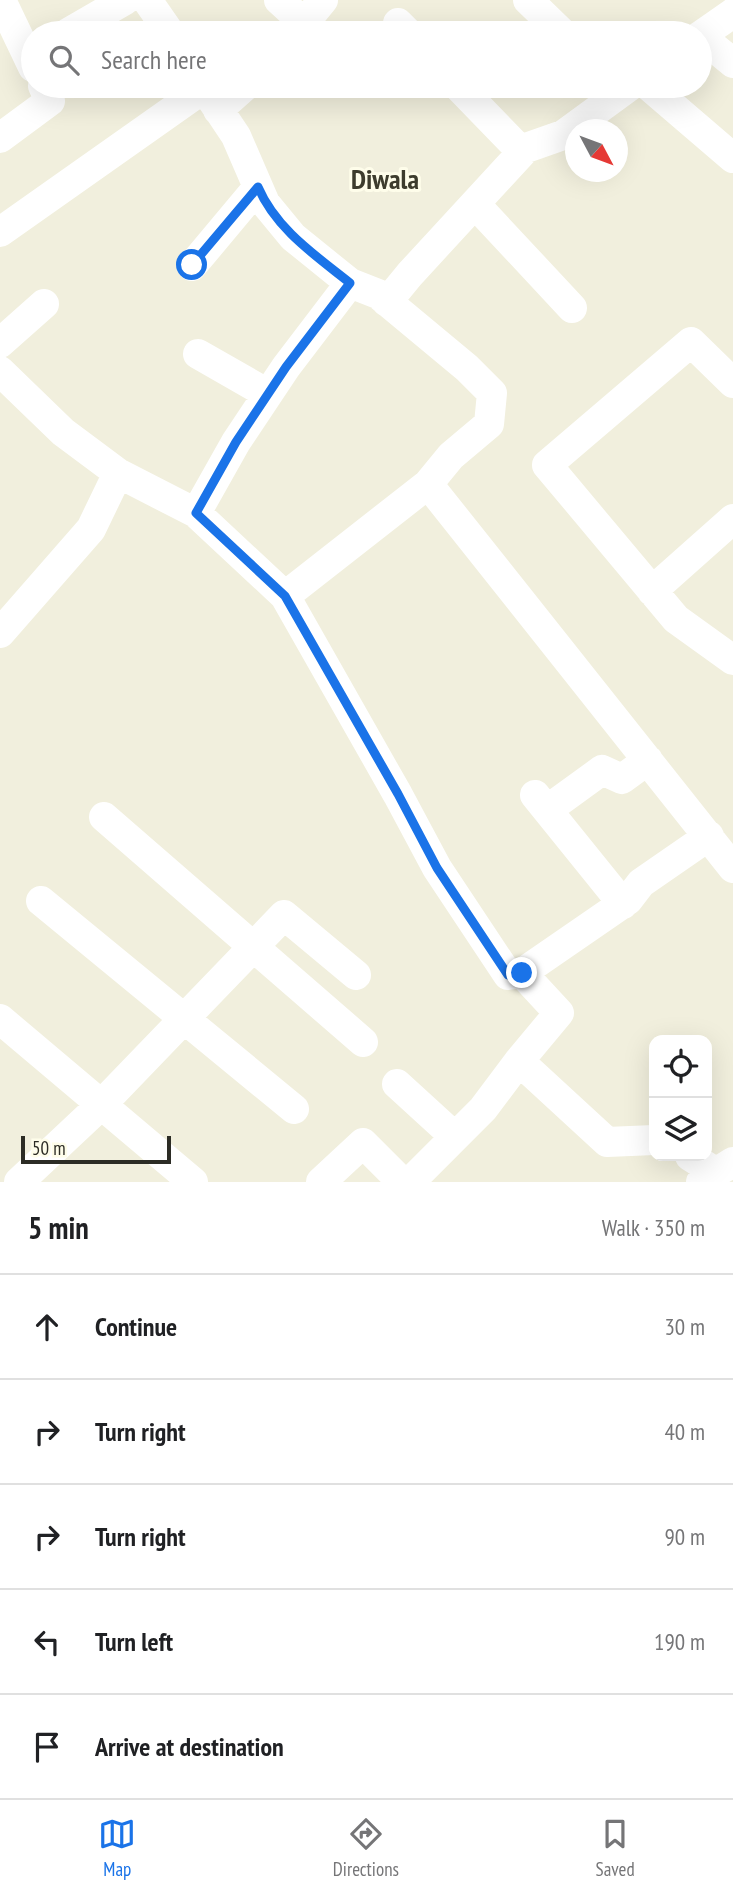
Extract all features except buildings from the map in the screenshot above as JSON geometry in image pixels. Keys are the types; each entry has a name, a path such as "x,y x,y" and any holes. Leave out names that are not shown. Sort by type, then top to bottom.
{"street":[{"path":"1,0 21,38"},
{"path":"89,21 125,0"},
{"path":"147,0 162,21"},
{"path":"279,0 295,21"},
{"path":"306,21 323,0"},
{"path":"528,0 550,21"},
{"path":"712,28 733,13"},
{"path":"712,46 733,63"},
{"path":"0,138 50,101 49,98"},
{"path":"0,232 205,98"},
{"path":"213,98 236,136 265,203 293,237 350,283 378,294 467,368 492,393 489,424 451,456 428,484 285,596"},
{"path":"470,98 522,152"},
{"path":"387,302 526,148 563,135 607,98"},
{"path":"663,98 733,158"},
{"path":"192,265 258,187"},
{"path":"475,204 572,308"},
{"path":"196,513 236,442 268,394 350,283"},
{"path":"0,344 44,304"},
{"path":"733,383 691,342 547,466 676,619 733,660"},
{"path":"198,354 268,394"},
{"path":"0,371 63,432 118,473 196,513 285,596 437,868 508,975 522,973 628,901 641,883 709,836"},
{"path":"0,633 91,529 118,473"},
{"path":"428,484 733,868"},
{"path":"652,591 733,519"},
{"path":"623,904 541,803 602,770 622,779 648,760"},
{"path":"104,817 363,1042"},
{"path":"41,901 294,1109"},
{"path":"19,1182 101,1105 284,915 356,975"},
{"path":"410,1182 483,1109 559,1013 522,973"},
{"path":"0,1019 193,1182"},
{"path":"519,1061 607,1142 649,1140"},
{"path":"397,1084 455,1137"},
{"path":"321,1182 363,1143 402,1182"},
{"path":"698,1161 717,1172"},
{"path":"0,1175 8,1182"}],"district":[{"name":"Diwala","path":"385,179"}],"route":[{"path":"192,265 258,187 265,203 293,237 350,283 286,367 236,442 196,513 285,596 437,868 508,975 522,973"}]}
